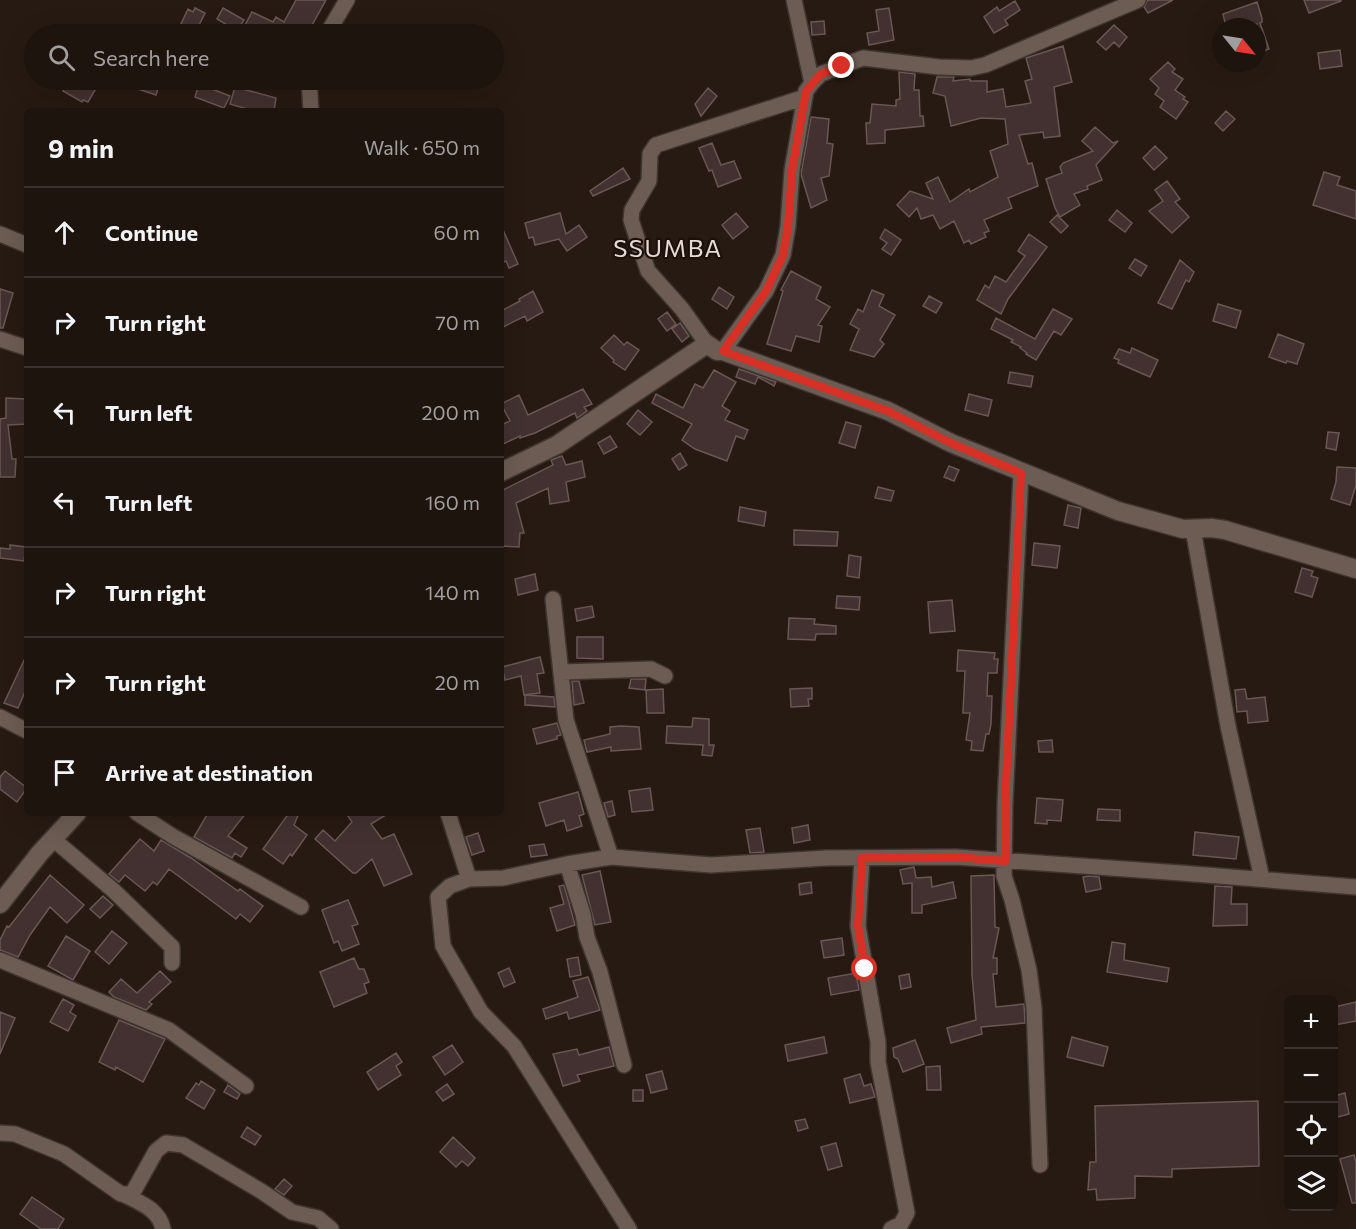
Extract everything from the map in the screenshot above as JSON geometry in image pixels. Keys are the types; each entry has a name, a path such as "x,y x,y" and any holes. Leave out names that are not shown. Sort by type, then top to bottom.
{"street":[{"path":"333,24 346,0"},
{"path":"504,471 558,445 715,348 766,291 783,255 788,226 792,171 808,90 794,0"},
{"path":"1138,0 985,65 971,68 939,67 863,58 821,74 808,90 656,144 650,154 649,181 632,210 638,243 648,271 715,348 888,411 951,443 1118,511 1183,529 1225,530 1356,569"},
{"path":"310,90 311,108"},
{"path":"0,234 24,244"},
{"path":"0,339 24,347"},
{"path":"1021,473 1005,803 1004,876 1029,970 1034,1008 1040,1165"},
{"path":"1192,529 1228,726 1262,879"},
{"path":"553,599 566,720 610,857"},
{"path":"562,672 651,669 665,676"},
{"path":"0,717 24,729"},
{"path":"0,904 74,816"},
{"path":"142,816 174,837 301,908"},
{"path":"449,816 469,879"},
{"path":"53,839 112,890 172,947 172,963"},
{"path":"629,1229 514,1046 481,1012 443,946 438,897 450,886 469,879 503,878 610,857 711,865 862,858 956,857 1356,887"},
{"path":"862,858 858,926 878,1042 878,1062 907,1214 901,1224 891,1229"},
{"path":"567,864 583,915 587,937 600,972 624,1065"},
{"path":"0,960 169,1030 246,1086"},
{"path":"0,1133 15,1134 64,1154 123,1194 148,1207 161,1220 163,1229"},
{"path":"123,1194 132,1194 156,1151 166,1143 183,1146 261,1191 292,1212 318,1218 331,1229"}],"building":[{"path":"296,0 326,0 313,24 246,24 252,12 273,22 276,17 284,22"},
{"path":"1148,0 1173,0 1148,13 1144,7"},
{"path":"1304,0 1341,0 1341,1 1309,13"},
{"path":"1015,1 1020,10 1005,20 1008,25 994,33 984,17 997,7 999,11"},
{"path":"1257,2 1262,18 1224,18 1223,14"},
{"path":"195,8 205,13 200,24 181,24 188,9 193,12"},
{"path":"223,8 244,20 241,24 225,24 217,19"},
{"path":"889,8 894,40 869,45 867,33 879,31 876,10"},
{"path":"824,21 825,34 812,35 811,22"},
{"path":"1114,25 1127,37 1119,47 1114,42 1106,50 1097,42"},
{"path":"1063,46 1072,82 1054,87 1060,136 1044,138 1043,132 1019,135 1028,164 1032,163 1038,186 1008,198 1012,208 984,220 989,231 984,233 986,237 971,244 969,240 964,243 954,221 940,229 933,215 921,219 917,208 909,217 897,205 910,191 933,199 926,183 938,177 950,202 969,189 970,192 998,177 990,151 1008,144 1005,119 981,118 951,126 945,96 933,93 937,77 954,77 953,81 970,79 970,81 987,81 987,92 1003,89 1006,107 1031,103 1025,81 1032,79 1026,58"},
{"path":"1340,50 1342,66 1320,69 1318,53"},
{"path":"1168,62 1175,69 1172,72 1183,79 1175,90 1188,102 1176,119 1160,107 1164,101 1155,94 1159,88 1150,79"},
{"path":"899,72 915,74 914,90 919,90 920,116 923,116 924,126 885,130 885,143 867,144 866,123 870,123 872,104 896,106 896,100 900,99"},
{"path":"708,88 717,96 701,116 695,104"},
{"path":"95,90 88,102 83,100 82,102 63,91"},
{"path":"141,90 158,90 156,95"},
{"path":"197,90 214,90 230,96 224,108 195,97"},
{"path":"234,90 246,90 276,98 274,108 244,108 230,104"},
{"path":"1226,111 1235,119 1223,131 1215,123"},
{"path":"811,117 829,119 827,143 833,144 829,176 821,178 827,200 811,208 801,174"},
{"path":"1095,127 1113,143 1118,141 1096,165 1102,180 1074,194 1080,205 1060,217 1046,179 1062,173 1060,167 1063,163 1093,151 1082,141"},
{"path":"712,143 721,165 734,161 741,178 718,187 712,170 709,171 699,148"},
{"path":"1155,146 1167,158 1154,170 1143,158"},
{"path":"623,168 630,179 593,196 590,191"},
{"path":"1324,172 1340,177 1337,185 1356,191 1356,219 1313,205"},
{"path":"1167,181 1180,199 1175,202 1189,217 1172,233 1149,211 1163,201 1155,190"},
{"path":"1117,210 1132,223 1125,232 1109,220"},
{"path":"560,213 566,234 579,225 587,237 567,251 559,239 535,245 533,237 529,238 525,223"},
{"path":"736,213 748,227 733,239 722,225"},
{"path":"1057,215 1068,226 1061,233 1050,222"},
{"path":"885,229 901,240 891,255 882,249 887,243 880,238"},
{"path":"504,232 518,264 509,268 506,261 504,262"},
{"path":"1029,234 1047,247 1008,299 1001,314 977,300 985,285 989,288 995,276 1006,282 1025,256 1018,251"},
{"path":"1135,259 1147,266 1141,276 1129,268"},
{"path":"1180,260 1194,272 1189,282 1186,280 1172,309 1158,303"},
{"path":"791,271 821,287 816,299 830,307 818,325 822,326 819,342 796,336 791,351 767,344 783,291 781,290"},
{"path":"719,287 734,297 727,309 712,299"},
{"path":"0,289 13,293 3,328 0,328"},
{"path":"872,290 884,295 879,306 895,315 880,340 884,344 874,357 850,350 859,329 850,324 858,309 863,312"},
{"path":"533,291 543,312 527,321 525,316 504,326 504,309 520,301 519,299"},
{"path":"929,296 942,303 936,313 923,306"},
{"path":"1218,304 1241,311 1236,328 1213,321"},
{"path":"1053,309 1072,319 1061,335 1054,331 1036,360 1011,342 1013,340 991,329 996,318 1035,339"},
{"path":"667,312 676,324 667,331 658,319"},
{"path":"680,323 689,336 682,342 672,329"},
{"path":"1278,334 1304,344 1297,364 1269,357"},
{"path":"614,335 624,345 627,342 639,350 625,370 613,362 614,360 601,348"},
{"path":"1132,348 1158,360 1150,377 1118,363 1119,360 1114,358 1119,349 1130,353"},
{"path":"739,369 776,382 774,386 758,377 755,384 736,377"},
{"path":"714,370 736,382 722,406 730,411 725,420 748,430 744,439 736,436 727,461 695,449 682,440 692,424 652,403 656,394 683,408 695,384 703,388"},
{"path":"1010,372 1033,376 1031,387 1008,383"},
{"path":"583,389 592,404 584,407 587,411 577,418 575,413 535,433 520,438 520,436 504,444 504,424 510,421 504,410 504,402 519,395 528,415"},
{"path":"969,394 992,400 988,416 965,410"},
{"path":"6,398 24,399 24,424 8,425 12,459 16,459 15,477 0,477 0,419 6,418"},
{"path":"638,410 652,422 640,435 627,424"},
{"path":"846,422 861,426 855,448 839,443"},
{"path":"1328,432 1339,433 1336,450 1326,448"},
{"path":"610,436 617,447 604,454 598,443"},
{"path":"680,453 687,465 679,470 672,459"},
{"path":"562,456 566,465 582,461 585,477 566,482 569,501 550,504 548,488 516,503 524,533 520,533 519,547 504,546 504,490 553,465 551,460"},
{"path":"949,466 959,470 954,481 944,477"},
{"path":"1337,467 1356,468 1356,485 1350,505 1331,499"},
{"path":"878,487 894,491 891,501 875,498"},
{"path":"1068,505 1081,508 1078,528 1064,525"},
{"path":"740,507 766,512 764,526 738,521"},
{"path":"794,530 838,532 837,546 794,545"},
{"path":"1034,543 1060,546 1057,568 1032,565"},
{"path":"10,545 24,547 24,561 0,558 0,548 10,549"},
{"path":"849,555 861,557 859,578 847,576"},
{"path":"1302,568 1313,571 1311,576 1318,578 1312,597 1295,592"},
{"path":"535,574 538,590 518,595 515,579"},
{"path":"837,596 860,597 859,610 836,608"},
{"path":"952,600 955,631 930,633 928,602"},
{"path":"592,606 594,617 577,621 575,609"},
{"path":"789,618 815,619 814,624 836,626 836,634 816,634 815,640 788,639"},
{"path":"577,637 603,637 603,659 577,658"},
{"path":"958,650 995,653 994,659 998,659 997,673 988,673 987,696 992,696 991,724 989,734 986,734 983,751 971,750 972,741 966,740 970,713 963,713 965,671 957,671"},
{"path":"540,657 544,673 537,674 540,693 524,695 521,676 505,680 504,666"},
{"path":"24,660 24,694 18,708 4,703"},
{"path":"631,679 646,679 645,690 629,688"},
{"path":"572,681 579,681 584,703 574,705"},
{"path":"812,688 812,699 808,699 809,706 791,707 790,689"},
{"path":"663,689 664,713 647,713 646,690"},
{"path":"1245,689 1247,699 1265,697 1268,721 1248,723 1247,711 1237,712 1235,690"},
{"path":"525,695 554,697 555,707 525,705"},
{"path":"693,718 709,719 709,745 714,745 712,756 702,755 703,745 666,743 667,726 692,727"},
{"path":"557,723 561,735 557,736 557,739 537,744 533,729"},
{"path":"610,727 639,727 641,749 611,751 611,747 587,752 584,740 610,734"},
{"path":"1052,740 1053,752 1039,752 1038,741"},
{"path":"5,771 24,786 24,792 17,802 0,789 0,777"},
{"path":"650,788 653,810 632,812 629,791"},
{"path":"578,792 584,814 579,816 582,826 567,831 564,820 546,826 539,803"},
{"path":"1037,798 1063,800 1061,821 1047,820 1047,824 1035,823"},
{"path":"612,801 615,815 608,817 604,803"},
{"path":"1098,809 1120,810 1120,821 1097,820"},
{"path":"206,816 244,816 228,836 247,848 241,857 235,853 232,858 194,837"},
{"path":"287,816 298,816 294,825 307,835 292,856 290,854 283,864 263,849"},
{"path":"348,816 384,816 371,824 382,839 394,834 412,874 384,886 372,859 353,873 315,839 323,830 335,841 352,822"},
{"path":"808,825 810,840 794,843 792,828"},
{"path":"760,828 764,852 750,853 746,830"},
{"path":"1195,832 1239,837 1236,859 1193,855"},
{"path":"478,833 484,851 472,855 466,837"},
{"path":"140,839 154,851 161,840 263,906 250,922 240,914 236,919 169,869 157,885 153,882 145,891 125,875 119,882 109,874"},
{"path":"544,844 547,855 531,857 529,846"},
{"path":"914,867 916,878 931,877 932,887 953,882 956,898 922,905 922,913 912,913 912,883 903,884 900,870"},
{"path":"600,871 611,922 595,925 582,875"},
{"path":"50,875 84,905 67,923 50,907 18,957 0,950 0,940 7,926 9,927"},
{"path":"994,875 995,927 999,928 993,958 997,958 997,974 993,974 996,1007 1024,1004 1025,1023 981,1027 982,1034 951,1043 947,1028 976,1020 972,975 971,876"},
{"path":"1083,877 1099,877 1101,889 1086,892"},
{"path":"811,882 812,893 800,895 799,884"},
{"path":"564,885 575,925 557,931 550,908 564,904 559,886"},
{"path":"1215,886 1232,887 1231,904 1247,904 1247,925 1213,926"},
{"path":"103,896 113,905 100,918 90,909"},
{"path":"348,900 358,924 352,926 359,944 342,951 338,941 334,943 322,910"},
{"path":"112,931 127,943 109,964 95,952"},
{"path":"66,936 90,951 73,980 48,966"},
{"path":"842,938 844,955 824,958 821,941"},
{"path":"1112,942 1125,944 1124,960 1169,968 1167,982 1107,972"},
{"path":"578,957 581,975 570,977 567,959"},
{"path":"354,958 359,969 364,969 369,982 364,984 367,993 334,1007 320,972"},
{"path":"509,968 515,982 504,987 498,973"},
{"path":"160,971 171,982 149,1002 152,1004 146,1010 114,997 109,992 121,979 137,993"},
{"path":"856,973 859,990 831,995 828,978"},
{"path":"909,974 911,987 901,989 899,976"},
{"path":"588,977 600,1010 569,1019 567,1012 546,1019 543,1009 578,997 573,981"},
{"path":"63,999 74,1005 70,1012 76,1016 68,1031 50,1022"},
{"path":"1356,1002 1356,1021 1338,1024 1338,1006"},
{"path":"0,1012 15,1018 0,1054"},
{"path":"119,1020 165,1039 143,1082 116,1067 115,1070 99,1062"},
{"path":"824,1037 827,1053 788,1061 785,1045"},
{"path":"1072,1037 1108,1047 1103,1066 1067,1057"},
{"path":"915,1040 924,1064 903,1072 898,1059 894,1057 893,1048"},
{"path":"452,1045 463,1062 445,1075 433,1057"},
{"path":"609,1047 614,1066 577,1075 580,1081 563,1086 553,1054 577,1049 579,1055"},
{"path":"396,1053 402,1062 396,1066 401,1075 378,1090 367,1072"},
{"path":"940,1066 941,1090 927,1090 926,1067"},
{"path":"662,1071 667,1089 651,1093 646,1075"},
{"path":"860,1074 864,1086 871,1084 875,1097 850,1103 844,1079"},
{"path":"201,1081 215,1090 204,1109 186,1098 196,1083 199,1085"},
{"path":"447,1084 454,1094 443,1101 436,1092"},
{"path":"228,1085 240,1094 237,1099 224,1092"},
{"path":"633,1090 643,1090 643,1101 633,1101"},
{"path":"1345,1093 1349,1114 1338,1117 1338,1095"},
{"path":"1258,1101 1259,1166 1172,1169 1172,1177 1135,1176 1135,1198 1097,1200 1096,1189 1088,1190 1090,1162 1096,1162 1095,1106"},
{"path":"805,1119 808,1128 798,1131 795,1121"},
{"path":"247,1127 261,1136 255,1145 241,1137"},
{"path":"453,1137 475,1158 468,1166 462,1161 456,1167 440,1152"},
{"path":"836,1143 842,1166 828,1170 821,1147"},
{"path":"1354,1155 1356,1203 1352,1203 1340,1159"},
{"path":"284,1179 292,1186 284,1195 275,1189"},
{"path":"32,1197 64,1219 58,1229 41,1229 20,1214"}],"district":[{"name":"SSUMBA","path":"668,247"}],"route":[{"path":"842,66 821,74 806,91 792,171 788,226 783,255 766,291 723,351 888,411 951,443 1021,473 1005,803 1005,861 956,857 862,858 858,926 865,969"}]}
